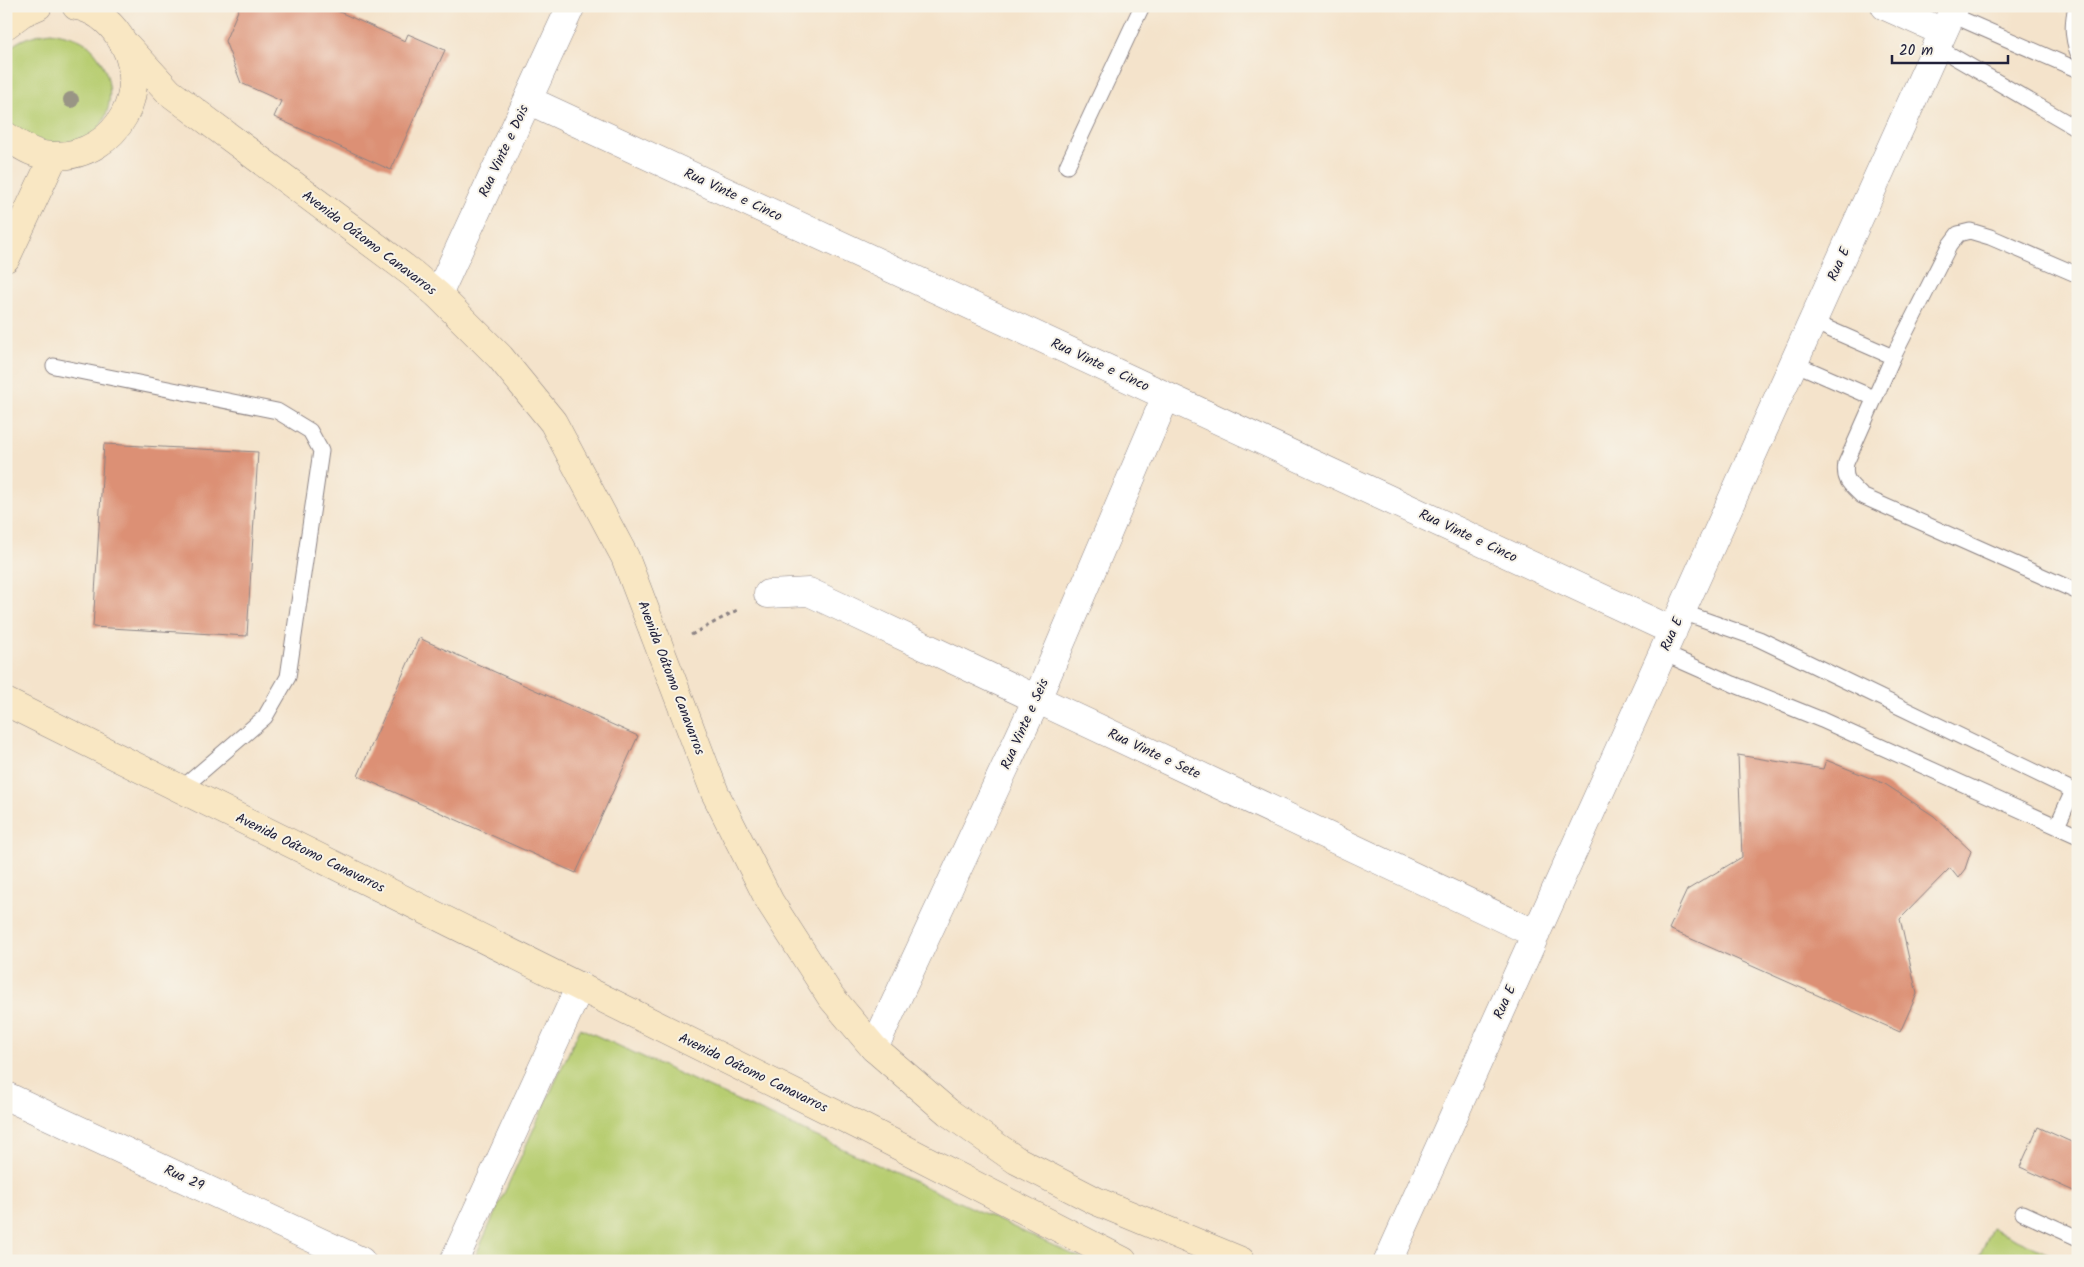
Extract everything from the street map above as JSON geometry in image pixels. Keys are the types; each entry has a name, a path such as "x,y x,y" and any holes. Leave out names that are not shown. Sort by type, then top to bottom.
{"main road":[{"name":"Avenida Oátomo Canavarros","path":"76,6 98,14 121,26 169,92 413,274 438,295 500,357 553,422 626,557 715,793 770,902 831,997 874,1048 948,1112 1016,1160 1096,1202 1241,1261"},
{"path":"6,136 27,150 54,156 76,154 97,145 114,131 127,112 133,91 133,68 121,26"},
{"path":"6,258 54,156"},
{"name":"Avenida Oátomo Canavarros","path":"6,702 860,1126 1122,1261"}],"street":[{"name":"Rua Vinte e Dois","path":"438,295 571,6"},
{"path":"1885,6 1947,25"},
{"name":"Rua E","path":"1388,1261 1947,25"},
{"name":"Rua Vinte e Cinco","path":"528,100 1673,632"},
{"name":"Rua Vinte e Seis","path":"874,1048 1037,699 1166,396"},
{"name":"Rua Vinte e Sete","path":"768,594 809,592 1536,934"},
{"path":"454,1261 580,986"},
{"name":"Rua 29","path":"6,1096 361,1261"}],"lane":[{"path":"1067,166 1142,6"},
{"path":"2076,6 2072,24 2073,39 2078,53"},
{"path":"1947,25 2078,70"},
{"path":"1947,25 2078,129"},
{"path":"2078,275 1990,237 1970,231 1958,234 1948,246 1893,357 1846,463 1844,474 1850,485 1862,496 2078,592"},
{"path":"1813,322 1893,357"},
{"path":"1794,363 1874,398"},
{"path":"54,366 277,411 310,431 321,451 288,677 265,717 187,784 183,790"},
{"path":"1673,632 1759,639 2075,792 2057,826"},
{"path":"1673,632 1733,684 1822,720 2078,836"},
{"path":"2022,1213 2078,1238"}],"path":[{"path":"661,651 768,594"}],"green space":[{"path":"51,32 72,37 90,47 104,68 108,81 110,94 108,107 98,130 88,139 71,148 6,132 6,52 21,40"},
{"path":"580,1028 1087,1261 473,1261"},
{"path":"1992,1228 2064,1261 1977,1261"}],"building":[{"path":"240,6 326,6 405,41 408,34 445,50 391,170 274,117 281,101 241,83 225,41"},
{"path":"104,444 258,452 247,636 93,627"},
{"path":"419,638 638,736 576,873 358,776"},
{"path":"1738,755 1823,769 1826,760 1885,784 1934,816 1971,851 1965,869 1958,878 1950,868 1900,919 1917,994 1900,1032 1669,929 1687,890 1742,857"},
{"path":"2038,1127 2078,1145 2078,1193 2020,1167"}]}
